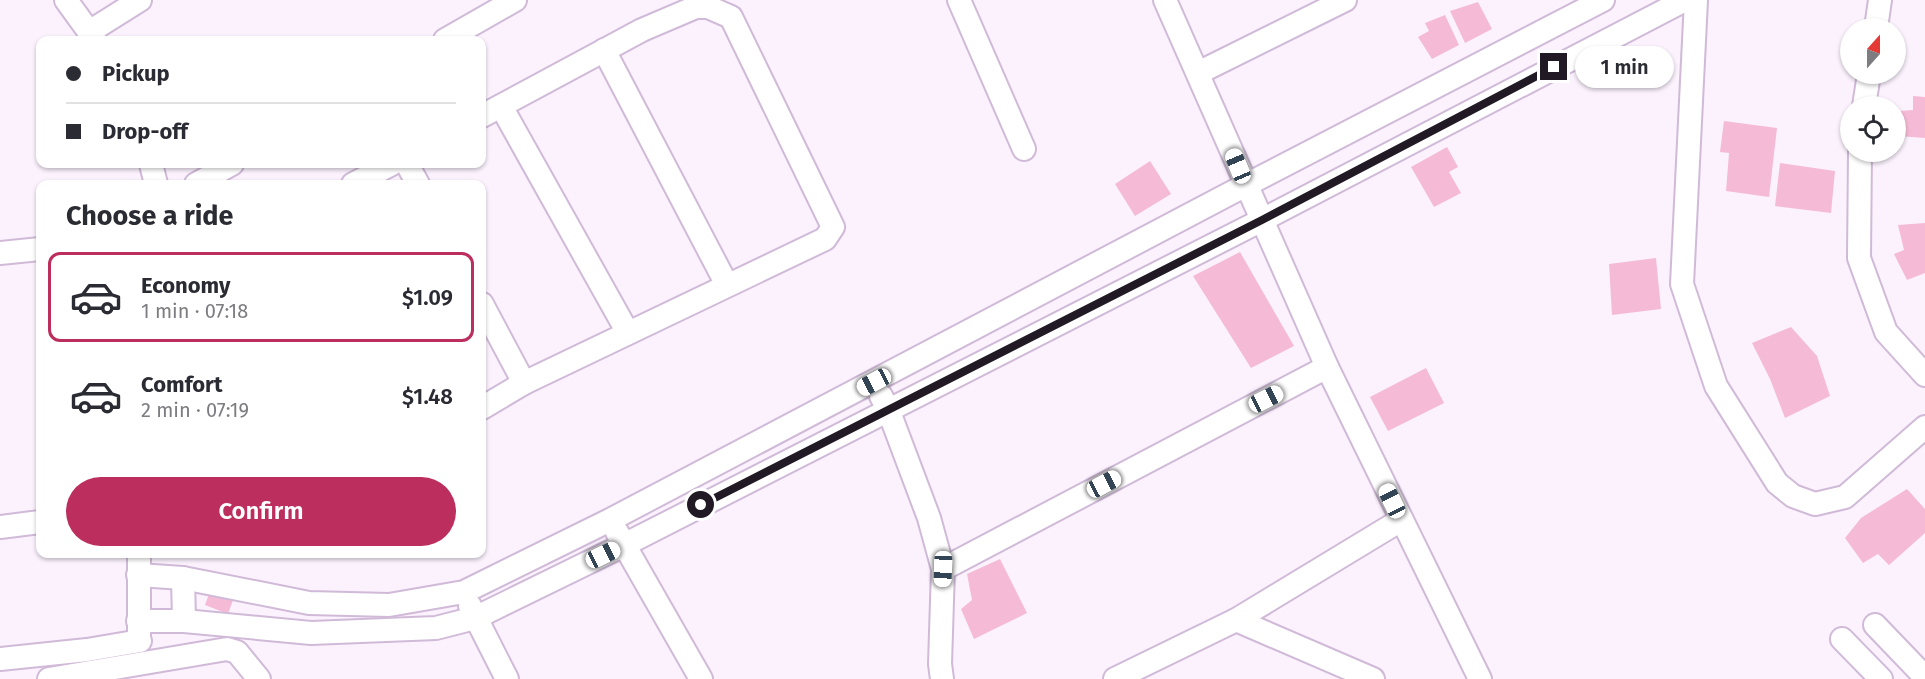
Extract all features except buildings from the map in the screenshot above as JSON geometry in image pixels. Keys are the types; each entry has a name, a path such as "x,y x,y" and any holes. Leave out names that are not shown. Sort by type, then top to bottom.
{"street":[{"path":"66,0 92,36 140,0"},
{"path":"452,36 515,0"},
{"path":"959,0 1024,149"},
{"path":"1166,0 1245,185 1327,367 1479,679"},
{"path":"1198,73 1346,0"},
{"path":"145,672 139,631 138,564 183,578 309,603 389,605 464,592 610,520 1245,185 1603,0"},
{"path":"0,659 87,650 139,631 184,621 311,633 436,628 475,618 624,545 1262,220 1685,0"},
{"path":"1696,0 1682,284 1716,386 1777,483 1793,496 1815,504 1845,497 1925,427"},
{"path":"1877,18 1880,0"},
{"path":"486,114 642,30 696,7 708,7 731,16 833,228 825,239 524,383 486,406"},
{"path":"604,50 727,285"},
{"path":"1476,66 1493,99"},
{"path":"501,106 628,333"},
{"path":"1860,162 1859,258 1886,332 1925,375"},
{"path":"203,180 225,168"},
{"path":"361,180 384,168"},
{"path":"0,253 36,249"},
{"path":"1059,283 1077,314"},
{"path":"486,312 524,383"},
{"path":"943,569 1327,367"},
{"path":"874,382 888,409 929,518 943,569 940,664 942,679"},
{"path":"726,459 740,485"},
{"path":"610,520 700,679"},
{"path":"1115,679 1236,620 1401,520"},
{"path":"0,527 36,522"},
{"path":"183,578 184,621"},
{"path":"464,592 507,679"},
{"path":"1236,620 1373,679"},
{"path":"1875,625 1925,676"},
{"path":"1842,639 1881,679"},
{"path":"54,679 145,672 214,650 227,649 237,652 259,679"}],"route":[{"path":"701,505 1262,220 1554,67"}]}
